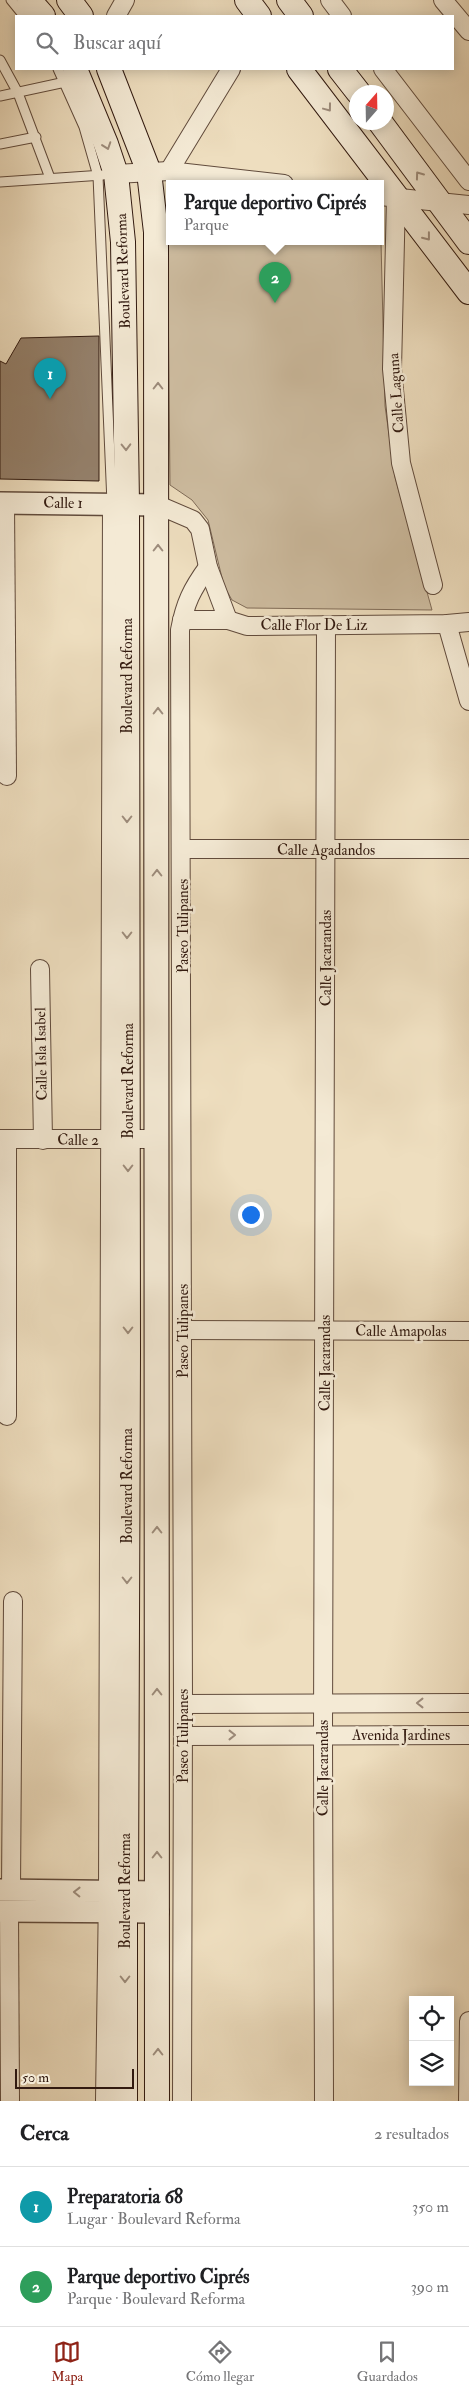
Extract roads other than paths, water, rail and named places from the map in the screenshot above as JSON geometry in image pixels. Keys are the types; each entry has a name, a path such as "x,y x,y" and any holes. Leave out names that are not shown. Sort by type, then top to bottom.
{"main road":[{"path":"29,0 42,15"},
{"path":"68,0 80,15"},
{"path":"247,0 258,15"},
{"path":"289,0 300,15"},
{"name":"Boulevard Reforma","path":"109,70 159,171 156,232 158,505 158,2101"},
{"path":"300,70 376,180"},
{"path":"341,70 353,85"},
{"name":"Boulevard Reforma","path":"74,77 107,175 123,242 120,503 116,1903 126,2101"},
{"path":"386,130 469,242"},
{"path":"388,197 469,292"}],"street":[{"path":"117,15 125,0"},
{"path":"330,0 341,15"},
{"path":"443,0 469,31"},
{"path":"159,171 230,70"},
{"path":"384,70 469,181"},
{"path":"107,175 159,171 246,180"},
{"path":"388,197 469,205"},
{"name":"Calle Laguna","path":"388,197 392,369 401,463 433,585"},
{"path":"3,503 7,776"},
{"name":"Calle 1","path":"3,503 120,503 158,505"},
{"path":"158,505 193,520 200,529 208,567 228,620"},
{"name":"Paseo Tulipanes","path":"182,2101 183,1330 180,630 192,590 208,567"},
{"name":"Calle Flor De Liz","path":"182,620 228,620 247,626 447,624 469,622"},
{"name":"Calle Jacarandas","path":"324,2101 326,624"},
{"path":"447,624 469,702"},
{"name":"Calle Agadandos","path":"182,849 469,849"},
{"name":"Calle Isla Isabel","path":"40,969 43,1140"},
{"path":"4,1139 7,1416"},
{"name":"Calle 2","path":"4,1139 157,1139"},
{"name":"Calle Amapolas","path":"183,1330 469,1331"},
{"path":"13,1601 6,1890 116,1903"},
{"path":"183,1704 469,1703"},
{"name":"Avenida Jardines","path":"183,1736 469,1735"},
{"path":"10,2101 4,1911 157,1902"},
{"path":"106,2101 116,1903"},
{"path":"468,2101 469,2021"}],"lane":[{"path":"11,0 23,15"},
{"path":"0,60 18,94 50,178"},
{"path":"60,70 74,77"},
{"path":"0,96 18,94 74,77"},
{"path":"0,144 36,138"},
{"path":"0,182 107,175"}],"place":[{"name":"Parque deportivo Ciprés","path":"275,303"},
{"name":"Preparatoria 68","path":"50,399"}]}
